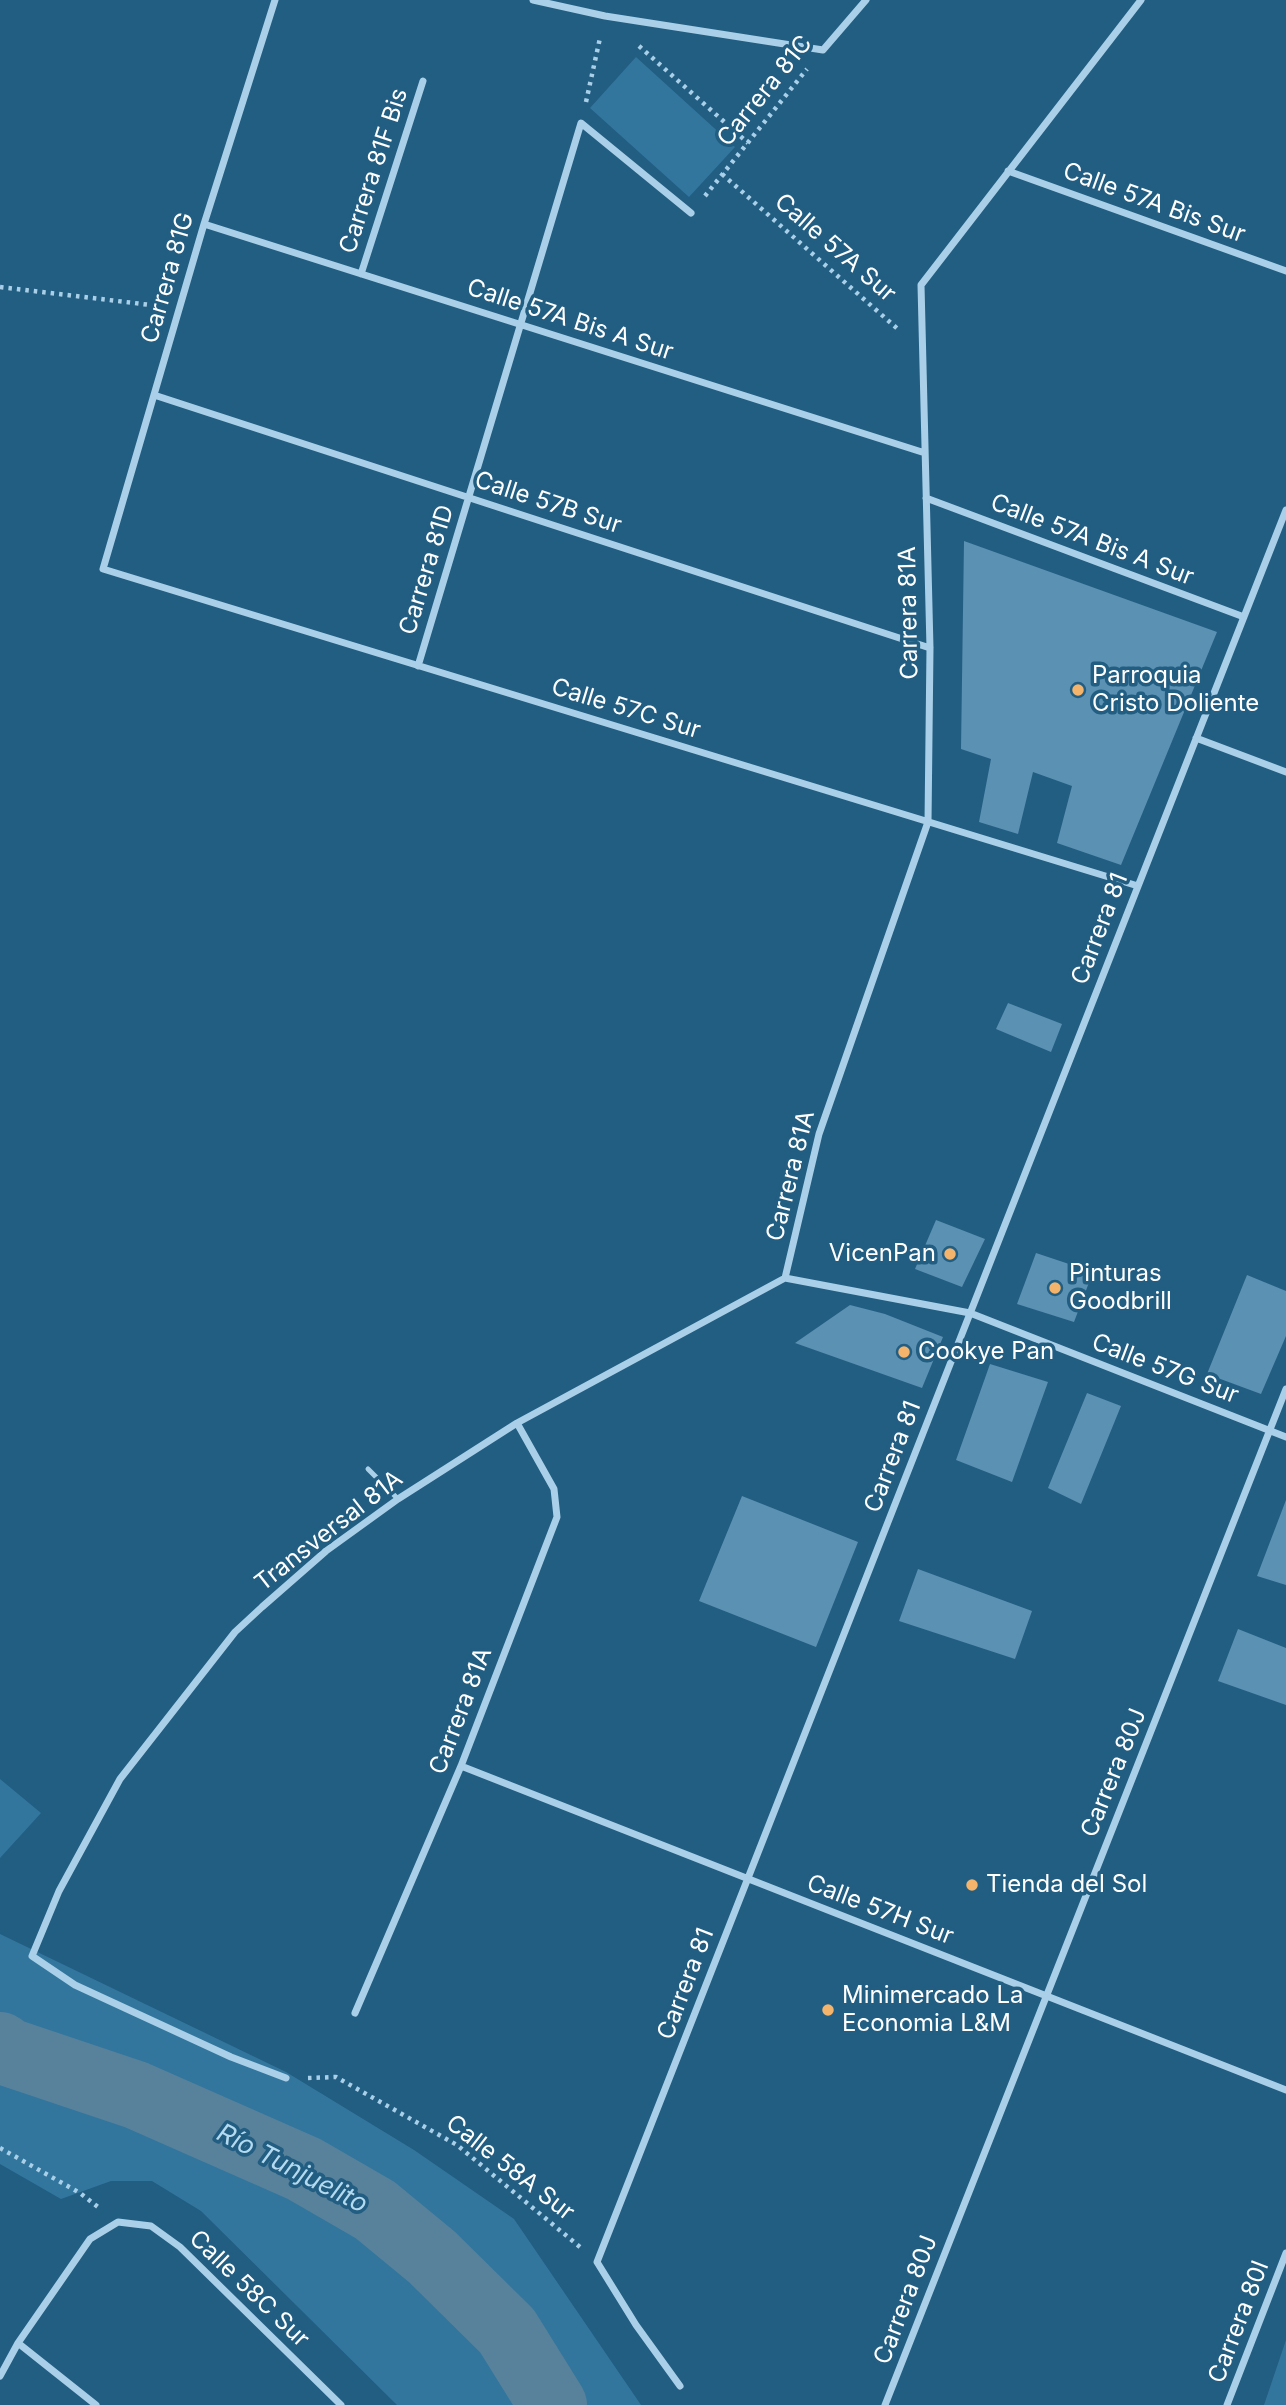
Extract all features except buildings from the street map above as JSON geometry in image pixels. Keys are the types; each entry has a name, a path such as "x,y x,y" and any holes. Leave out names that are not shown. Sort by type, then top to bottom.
{"street":[{"name":"Carrera 81G","path":"103,569 204,224 275,0"},
{"path":"533,0 605,16 823,50"},
{"name":"Carrera 81C","path":"823,50 866,0"},
{"name":"Carrera 81A","path":"785,1278 819,1134 928,822 930,648 921,285 1141,0"},
{"name":"Carrera 81F Bis","path":"361,274 423,81"},
{"path":"581,123 691,213"},
{"name":"Carrera 81D","path":"418,666 581,123"},
{"name":"Calle 57A Bis Sur","path":"1008,171 1286,271"},
{"name":"Calle 57A Bis A Sur","path":"204,224 925,453"},
{"name":"Calle 57B Sur","path":"154,396 930,648"},
{"name":"Calle 57A Bis A Sur","path":"926,498 1244,617"},
{"name":"Carrera 81","path":"597,2262 1286,510"},
{"name":"Calle 57C Sur","path":"103,569 1138,886"},
{"path":"1196,738 1286,772"},
{"name":"Calle 57G Sur","path":"785,1278 970,1313 1286,1437"},
{"name":"Transversal 81A","path":"286,2078 231,2057 75,1985 32,1956 59,1891 120,1779 235,1633 327,1551 398,1499 517,1423 785,1278"},
{"name":"Carrera 80J","path":"885,2405 1286,1390"},
{"name":"Carrera 81A","path":"355,2012 461,1766 557,1517 554,1489 517,1423"},
{"name":"Calle 57H Sur","path":"461,1766 1286,2090"},
{"path":"0,2376 18,2343 90,2239 118,2222"},
{"name":"Calle 58C Sur","path":"118,2222 151,2226 180,2247 341,2405"},
{"name":"Carrera 80I","path":"1227,2405 1286,2253"},
{"path":"597,2262 636,2325 680,2386"},
{"path":"18,2343 96,2405"}],"lane":[{"path":"368,1469 398,1499"}],"path":[{"path":"581,123 605,16 748,142"},
{"name":"Carrera 81C","path":"722,174 823,50"},
{"name":"Calle 57A Sur","path":"722,174 923,351"},
{"path":"0,286 179,308"},
{"name":"Calle 58A Sur","path":"286,2078 336,2077 457,2145 597,2262"},
{"path":"0,2148 80,2193 118,2222"}],"shaded area":[{"path":"636,57 735,147 689,197 590,108"},
{"path":"0,1779 41,1813 0,1858"},
{"path":"0,1934 286,2072 414,2150 514,2219 641,2405 397,2405 201,2211 152,2181 111,2181 61,2199 0,2164"},
{"path":"1286,2340 1286,2405 1264,2405"}],"waterway":[{"name":"Río Tunjuelito","path":"0,2046 8,2052 136,2095 304,2169 375,2210 432,2257 507,2331 553,2405"}],"place":[{"name":"Parroquia Cristo Doliente","path":"1078,690"},
{"name":"VicenPan","path":"950,1254"},
{"name":"Pinturas Goodbrill","path":"1055,1288"},
{"name":"Cookye Pan","path":"904,1352"},
{"name":"Tienda del Sol","path":"972,1885"},
{"name":"Minimercado La Economia L&M","path":"828,2010"}]}
